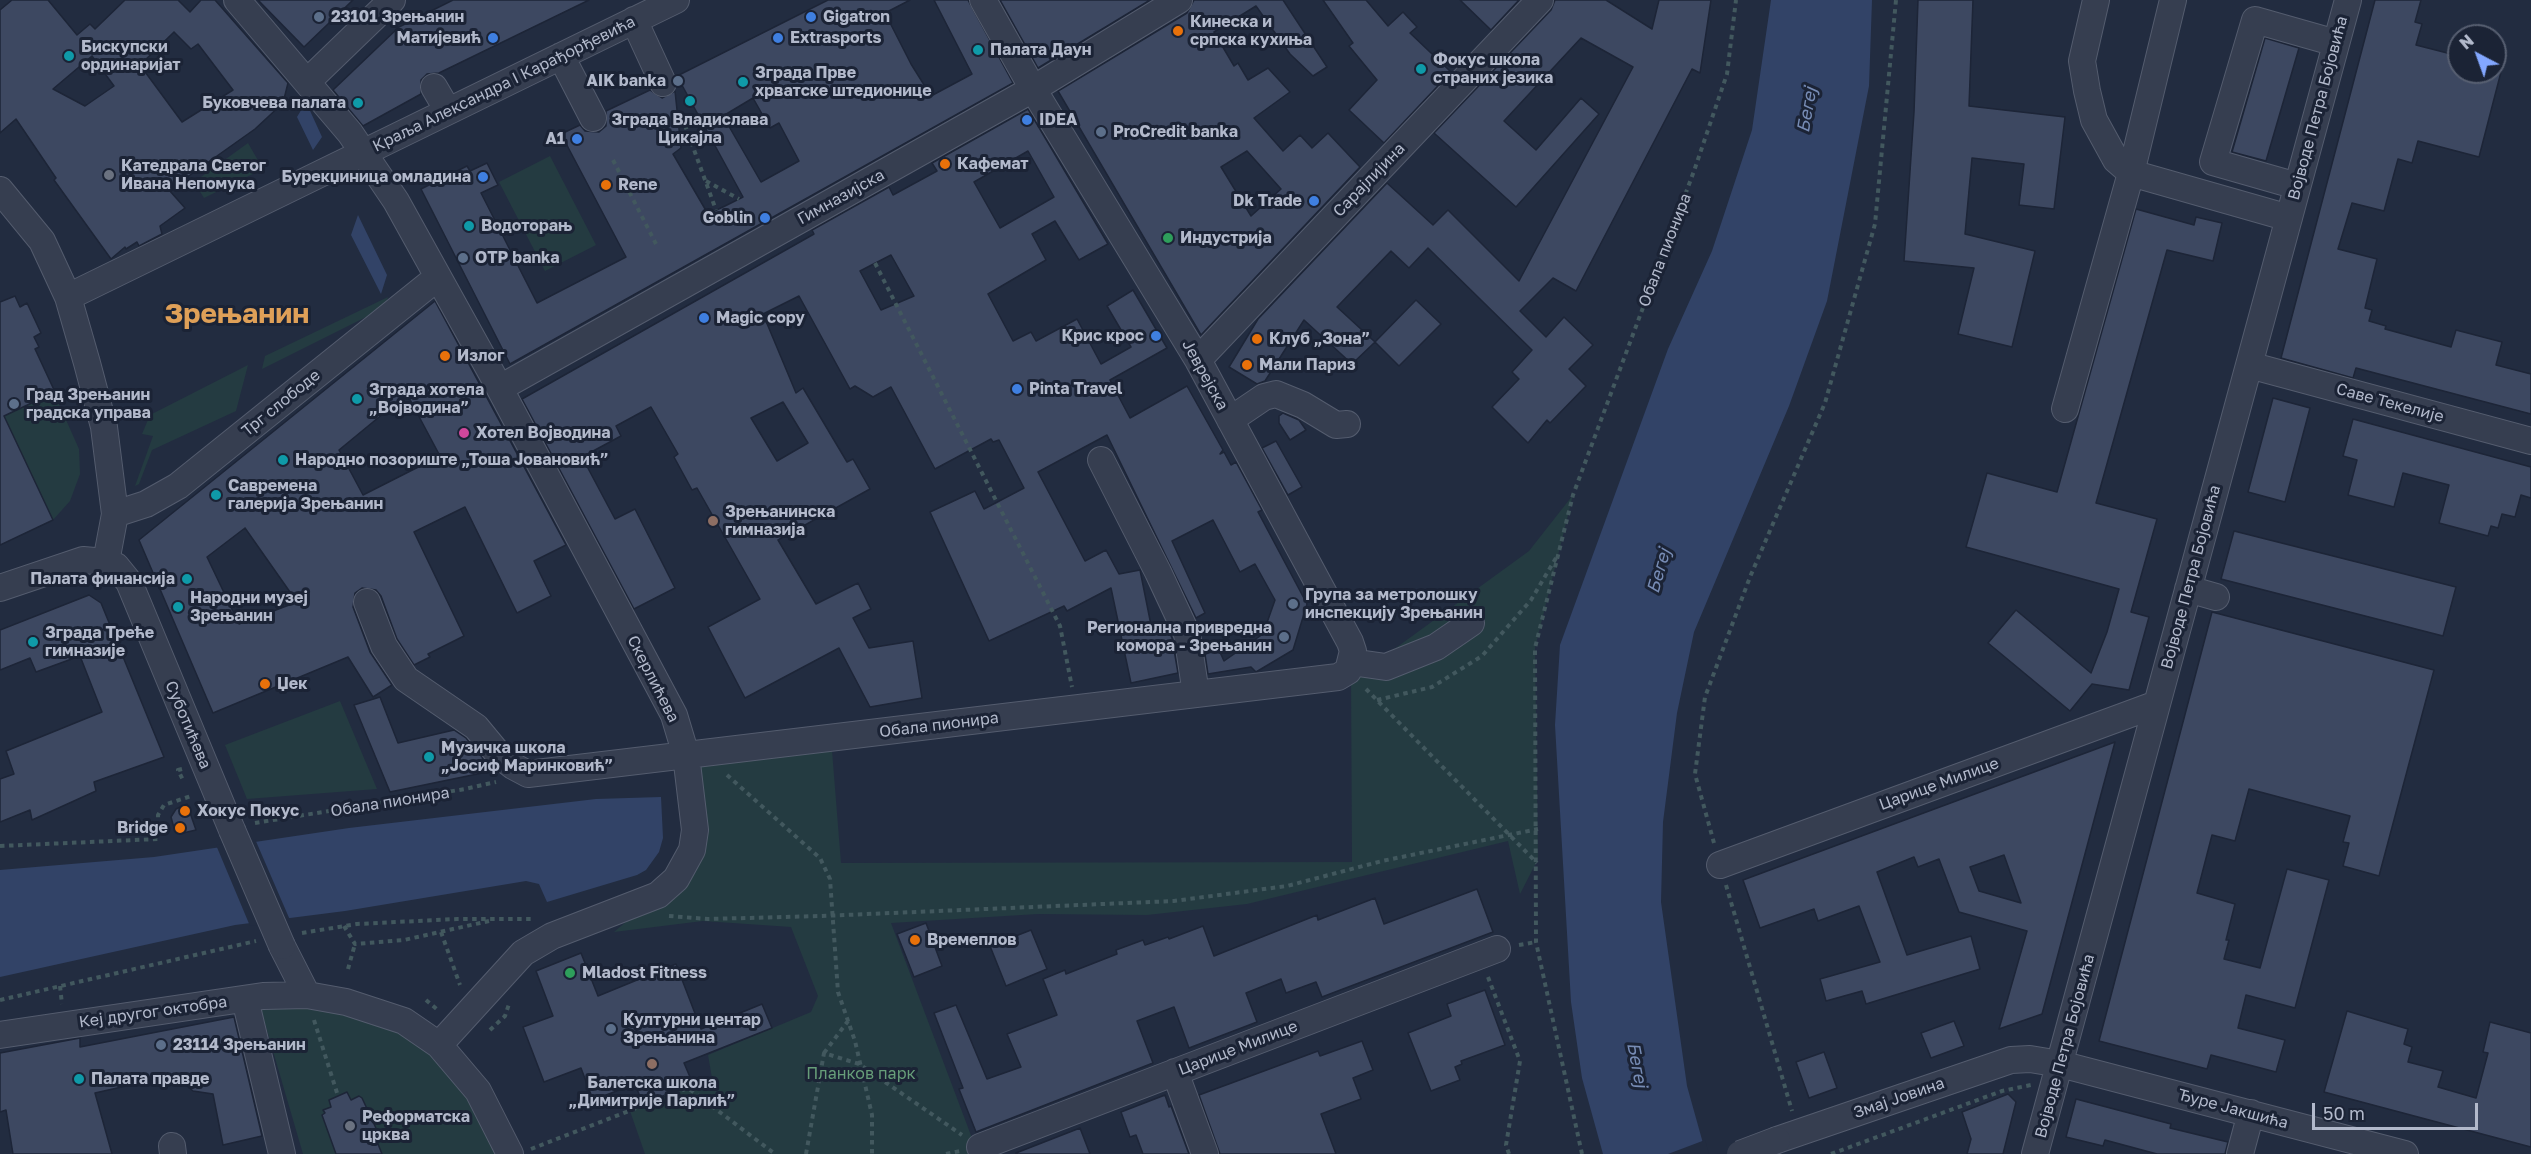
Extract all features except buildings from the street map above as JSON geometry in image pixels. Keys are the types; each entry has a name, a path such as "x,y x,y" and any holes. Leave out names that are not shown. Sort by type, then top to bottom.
{"street":[{"path":"237,0 308,81 364,154 396,201 500,388"},
{"path":"308,81 392,0"},
{"name":"Јеврејска","path":"983,0 1034,89 1198,360 1350,642 1353,651 1349,666"},
{"name":"Гимназијска","path":"500,388 1034,89 1179,0"},
{"name":"Сарајлијина","path":"1198,360 1540,0"},
{"path":"2096,0 2082,61 2094,120 2116,160 2131,173 2289,218"},
{"path":"2065,410 2131,173 2173,0"},
{"name":"Војводе Петра Бојовића","path":"2035,1154 2348,0"},
{"name":"Краља Александра I Карађорђевића","path":"364,154 634,20 665,2"},
{"path":"634,20 663,83"},
{"path":"2297,186 2214,162 2255,20 2336,43"},
{"path":"561,56 593,118"},
{"path":"434,87 448,111"},
{"path":"68,297 364,154"},
{"path":"0,190 42,241 68,297 104,427 115,514 106,562 83,560 0,588"},
{"name":"Трг слободе","path":"115,514 146,504 178,486 438,277"},
{"name":"Саве Текелије","path":"2248,366 2531,441"},
{"name":"Скерлићева","path":"439,1045 523,953 552,936 658,895 676,879 692,850 695,830 697,753 625,628 500,388"},
{"path":"1230,420 1264,397 1276,394 1303,405 1336,425 1347,424"},
{"path":"1101,460 1187,634 1196,694"},
{"name":"Суботићева","path":"106,562 116,566 129,582 242,827 282,946 307,995"},
{"path":"2188,590 2216,597"},
{"path":"367,602 384,646 406,679 476,728 506,761 528,774"},
{"path":"1349,666 1386,667 1436,647 1471,623"},
{"name":"Обала пионира","path":"528,774 1338,677 1349,666"},
{"name":"Царице Милице","path":"1720,865 2157,704"},
{"name":"Царице Милице","path":"980,1147 1489,952"},
{"name":"Кеј другог октобра","path":"0,1035 245,999 307,995 383,1013 413,1026 439,1045 478,1091 520,1152"},
{"path":"245,999 282,1154"},
{"name":"Змај Јовина","path":"1740,1154 2011,1060 2041,1060 2057,1076"},
{"path":"1175,1072 1205,1154"},
{"name":"Ђуре Јакшића","path":"2057,1076 2251,1113 2405,1154"},
{"path":"2241,1154 2251,1113"}],"path":[{"name":"Обала пионира","path":"1582,1154 1536,942 1538,829 1535,648 1573,495 1690,182 1727,74 1736,0"},
{"path":"1793,1117 1695,774 1705,697 1750,578 1825,403 1875,224 1896,0"},
{"path":"685,125 716,210"},
{"path":"614,160 656,244"},
{"path":"706,181 739,199"},
{"path":"875,263 1060,626 1077,708"},
{"path":"1349,666 1508,835 1538,863"},
{"path":"697,753 708,757 820,858 831,879 838,992 872,1115 872,1154"},
{"name":"Обала пионира","path":"242,827 465,789 528,774"},
{"path":"0,846 158,839 158,815 168,802"},
{"path":"658,916 708,919 834,916 1174,900 1287,886 1382,861 1538,829"},
{"path":"344,926 351,941 356,944 404,940 499,919"},
{"path":"441,932 460,985"},
{"path":"348,969 356,944"},
{"path":"1489,952 1520,1060 1506,1145 1509,1154"},
{"path":"307,995 338,1096"},
{"path":"490,1030 505,1016"},
{"path":"806,1154 824,1053 848,1022"},
{"path":"824,1053 859,1064 980,1147"},
{"path":"1831,1154 2002,1091 2057,1076"},
{"path":"520,1152 688,1088 775,1154"}],"green space":[{"path":"248,143 263,169 204,198 194,182"},
{"path":"550,156 596,245 545,271 499,182"},
{"path":"388,297 384,308 262,369 265,356"},
{"path":"248,365 236,411 152,450 139,484 135,486 153,436 142,434 150,415"},
{"path":"54,393 79,449 80,474 70,501 53,520 4,416"},
{"name":"Планков парк","path":"1573,495 1535,648 1538,859 1520,894 1508,841 1247,904 1147,915 1038,914 891,923 978,1154 645,1154 630,1111 712,1078 708,1055 811,1012 818,996 791,927 703,921 614,932 676,879 683,870 686,755 831,738 841,863 1352,862 1351,675 1382,658 1529,551"},
{"path":"340,701 377,789 247,799 225,745"},
{"path":"307,995 422,1032 510,1154 303,1154 259,1003"}],"water":[{"name":"Бегеј","path":"1771,0 1872,0 1869,86 1827,301 1789,406 1694,632 1677,713 1663,822 1661,902 1687,1086 1706,1154 1603,1154 1582,1078 1571,1002 1555,725 1560,645 1668,349 1712,251 1752,130"},
{"path":"306,102 322,137 313,150 297,117"},
{"path":"358,215 387,275 381,294 351,235"},
{"path":"661,797 663,838 659,852 646,870 637,875 547,902 539,884 526,881 345,911 235,925 0,977 0,870 154,857 349,828 596,799"}],"pier":[{"path":"255,839 290,920 250,926 216,845"},
{"path":"1705,1140 1709,1154 1668,1154"}],"place":[{"name":"23101 Зрењанин","path":"319,17"},
{"name":"Gigatron","path":"811,17"},
{"name":"Кинеска и српска кухиња","path":"1178,31"},
{"name":"Матијевић","path":"493,38"},
{"name":"Extrasports","path":"778,38"},
{"name":"Палата Даун","path":"978,50"},
{"name":"Бискупски ординаријат","path":"69,56"},
{"name":"Фокус школа страних језика","path":"1421,69"},
{"name":"AIK banka","path":"678,81"},
{"name":"Зграда Прве хрватске штедионице","path":"743,82"},
{"name":"Зграда Владислава Цикајла","path":"690,101"},
{"name":"Буковчева палата","path":"358,103"},
{"name":"IDEA","path":"1027,120"},
{"name":"ProCredit banka","path":"1101,132"},
{"name":"A1","path":"577,139"},
{"name":"Кафемат","path":"945,164"},
{"name":"Катедрала Светог Ивана Непомука","path":"109,175"},
{"name":"Бурекџиница омладина","path":"483,177"},
{"name":"Rene","path":"606,185"},
{"name":"Dk Trade","path":"1314,201"},
{"name":"Goblin","path":"765,218"},
{"name":"Водоторањ","path":"469,226"},
{"name":"Индустрија","path":"1168,238"},
{"name":"OTP banka","path":"463,258"},
{"name":"Magic copy","path":"704,318"},
{"name":"Крис крос","path":"1156,336"},
{"name":"Клуб „Зона”","path":"1257,339"},
{"name":"Излог","path":"445,356"},
{"name":"Мали Париз","path":"1247,365"},
{"name":"Pinta Travel","path":"1017,389"},
{"name":"Зграда хотела „Војводина”","path":"357,399"},
{"name":"Град Зрењанин градска управа","path":"14,404"},
{"name":"Хотел Војводина","path":"464,433"},
{"name":"Народно позориште „Тоша Јовановић”","path":"283,460"},
{"name":"Савремена галерија Зрењанин","path":"216,495"},
{"name":"Зрењанинска гимназија","path":"713,521"},
{"name":"Палата финансија","path":"187,579"},
{"name":"Група за метролошку инспекцију Зрењанин","path":"1293,604"},
{"name":"Народни музеј Зрењанин","path":"178,607"},
{"name":"Регионална привредна комора - Зрењанин","path":"1284,637"},
{"name":"Зграда Треће гимназије","path":"33,642"},
{"name":"Џек","path":"265,684"},
{"name":"Музичка школа „Јосиф Маринковић”","path":"429,757"},
{"name":"Хокус Покус","path":"185,811"},
{"name":"Bridge","path":"180,828"},
{"name":"Времеплов","path":"915,940"},
{"name":"Mladost Fitness","path":"570,973"},
{"name":"Културни центар Зрењанина","path":"611,1029"},
{"name":"23114 Зрењанин","path":"161,1045"},
{"name":"Балетска школа „Димитрије Парлић”","path":"652,1064"},
{"name":"Палата правде","path":"79,1079"},
{"name":"Реформатска црква","path":"350,1126"}],"district":[{"name":"Зрењанин","path":"237,314"}]}
